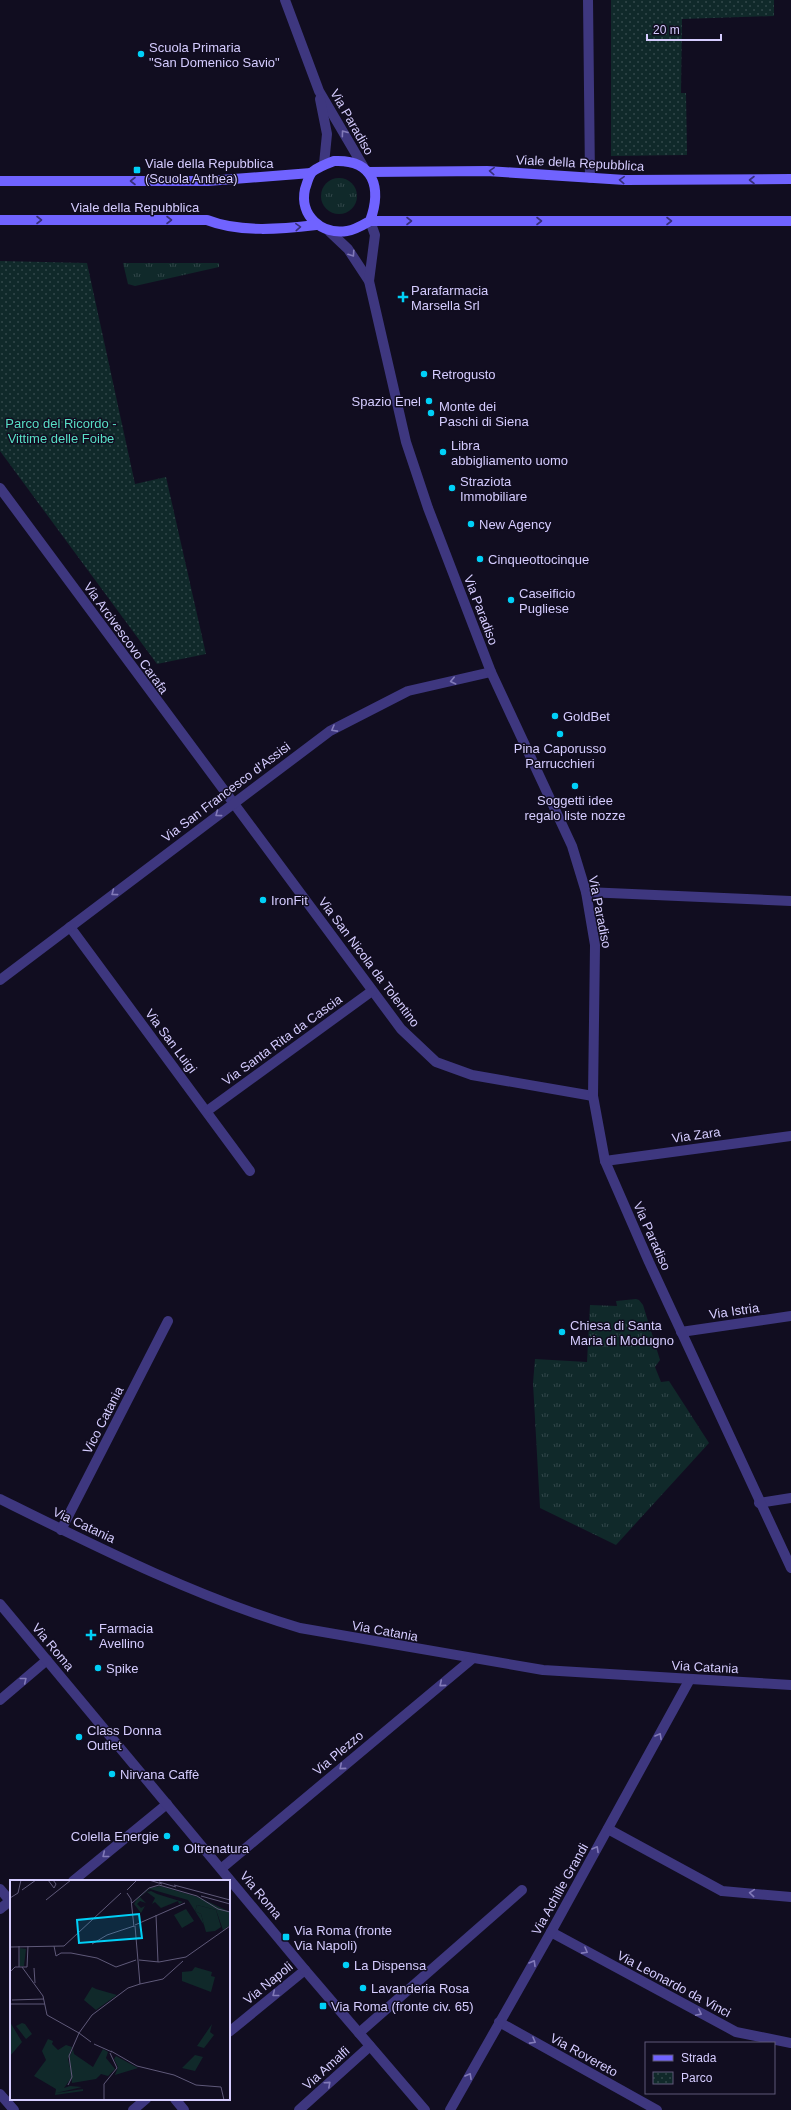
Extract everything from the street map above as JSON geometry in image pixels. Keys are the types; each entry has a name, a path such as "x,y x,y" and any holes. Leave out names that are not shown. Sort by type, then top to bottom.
{"main road":[{"path":"370,221 376,195 366,169 348,161 334,161 324,164 311,173 303,196 307,213 316,225 329,231 347,231 370,221 791,221"},
{"name":"Viale della Repubblica","path":"366,169 487,171 626,180 791,179"},
{"name":"Viale della Repubblica","path":"0,181 208,181 311,173"},
{"name":"Viale della Repubblica","path":"0,220 207,220 221,226 246,228 316,225"}],"street":[{"name":"Via Paradiso","path":"285,0 319,91 327,134 324,164"},
{"path":"588,0 590,178"},
{"name":"Via Paradiso","path":"319,91 366,169"},
{"name":"Via Paradiso","path":"369,281 375,235 370,221"},
{"name":"Via Paradiso","path":"329,231 348,249 369,281 406,442 428,508 491,672 572,846 586,892 595,945 592,1096 605,1161 759,1503 791,1568"},
{"name":"Via Arcivescovo Carafa","path":"0,488 4,502 233,803"},
{"name":"Via San Francesco d'Assisi","path":"0,980 233,803 337,727 408,691 491,672"},
{"name":"Via San Nicola da Tolentino","path":"233,803 401,1029 436,1062 472,1076 592,1096"},
{"path":"586,892 791,901"},
{"name":"Via San Luigi","path":"70,927 250,1171"},
{"name":"Via Santa Rita da Cascia","path":"207,1111 372,991"},
{"name":"Via Zara","path":"605,1161 791,1136"},
{"name":"Via Istria","path":"682,1332 791,1316"},
{"name":"Vico Catania","path":"61,1530 168,1321"},
{"path":"759,1503 791,1498"},
{"name":"Via Catania","path":"0,1499 61,1530 179,1584 276,1621 300,1628 472,1660 544,1670 791,1685"},
{"name":"Via Roma","path":"0,1604 222,1868 305,1970 425,2110"},
{"path":"0,1700 47,1660"},
{"name":"Via Plezzo","path":"222,1868 472,1660"},
{"name":"Via Achille Grandi","path":"450,2110 551,1932 690,1679"},
{"path":"74,1880 167,1804"},
{"path":"608,1828 722,1891 791,1896"},
{"path":"0,1889 10,1901 0,1910"},
{"path":"359,2033 522,1890"},
{"name":"Via Leonardo da Vinci","path":"551,1932 736,2032 791,2043"},
{"name":"Via Napoli","path":"230,2031 305,1970"},
{"name":"Via Rovereto","path":"499,2022 657,2110"},
{"name":"Via Amalfi","path":"299,2110 370,2046"},
{"path":"0,2094 14,2110"},
{"path":"133,2110 145,2100"},
{"path":"176,2100 184,2110"}],"green space":[{"path":"611,0 774,0 774,16 682,19 681,93 686,93 687,155 611,156"},
{"path":"343,178 352,183 356,189 356,203 352,209 343,214 335,214 326,209 322,203 321,192 326,183 332,179"},
{"name":"Parco del Ricordo - Vittime delle Foibe","path":"0,261 87,263 135,484 166,477 206,654 157,664 0,451"},
{"path":"123,263 219,263 219,267 135,286 128,284"},
{"path":"636,1299 643,1305 660,1360 655,1367 661,1382 669,1381 709,1443 616,1545 540,1508 533,1383 535,1359 587,1362 590,1305 617,1306 616,1301"}],"place":[{"name":"Scuola Primaria \"San Domenico Savio\"","path":"141,54"},
{"name":"Viale della Repubblica (Scuola Anthea)","path":"137,170"},
{"name":"Parafarmacia Marsella Srl","path":"403,297"},
{"name":"Retrogusto","path":"424,374"},
{"name":"Spazio Enel","path":"429,401"},
{"name":"Monte dei Paschi di Siena","path":"431,413"},
{"name":"Libra abbigliamento uomo","path":"443,452"},
{"name":"Straziota Immobiliare","path":"452,488"},
{"name":"New Agency","path":"471,524"},
{"name":"Cinqueottocinque","path":"480,559"},
{"name":"Caseificio Pugliese","path":"511,600"},
{"name":"GoldBet","path":"555,716"},
{"name":"Pina Caporusso Parrucchieri","path":"560,734"},
{"name":"Soggetti idee regalo liste nozze","path":"575,786"},
{"name":"IronFit","path":"263,900"},
{"name":"Chiesa di Santa Maria di Modugno","path":"562,1332"},
{"name":"Farmacia Avellino","path":"91,1635"},
{"name":"Spike","path":"98,1668"},
{"name":"Class Donna Outlet","path":"79,1737"},
{"name":"Nirvana Caffè","path":"112,1774"},
{"name":"Colella Energie","path":"167,1836"},
{"name":"Oltrenatura","path":"176,1848"},
{"name":"Via Roma (fronte Via Napoli)","path":"286,1937"},
{"name":"La Dispensa","path":"346,1965"},
{"name":"Lavanderia Rosa","path":"363,1988"},
{"name":"Via Roma (fronte civ. 65)","path":"323,2006"}]}
